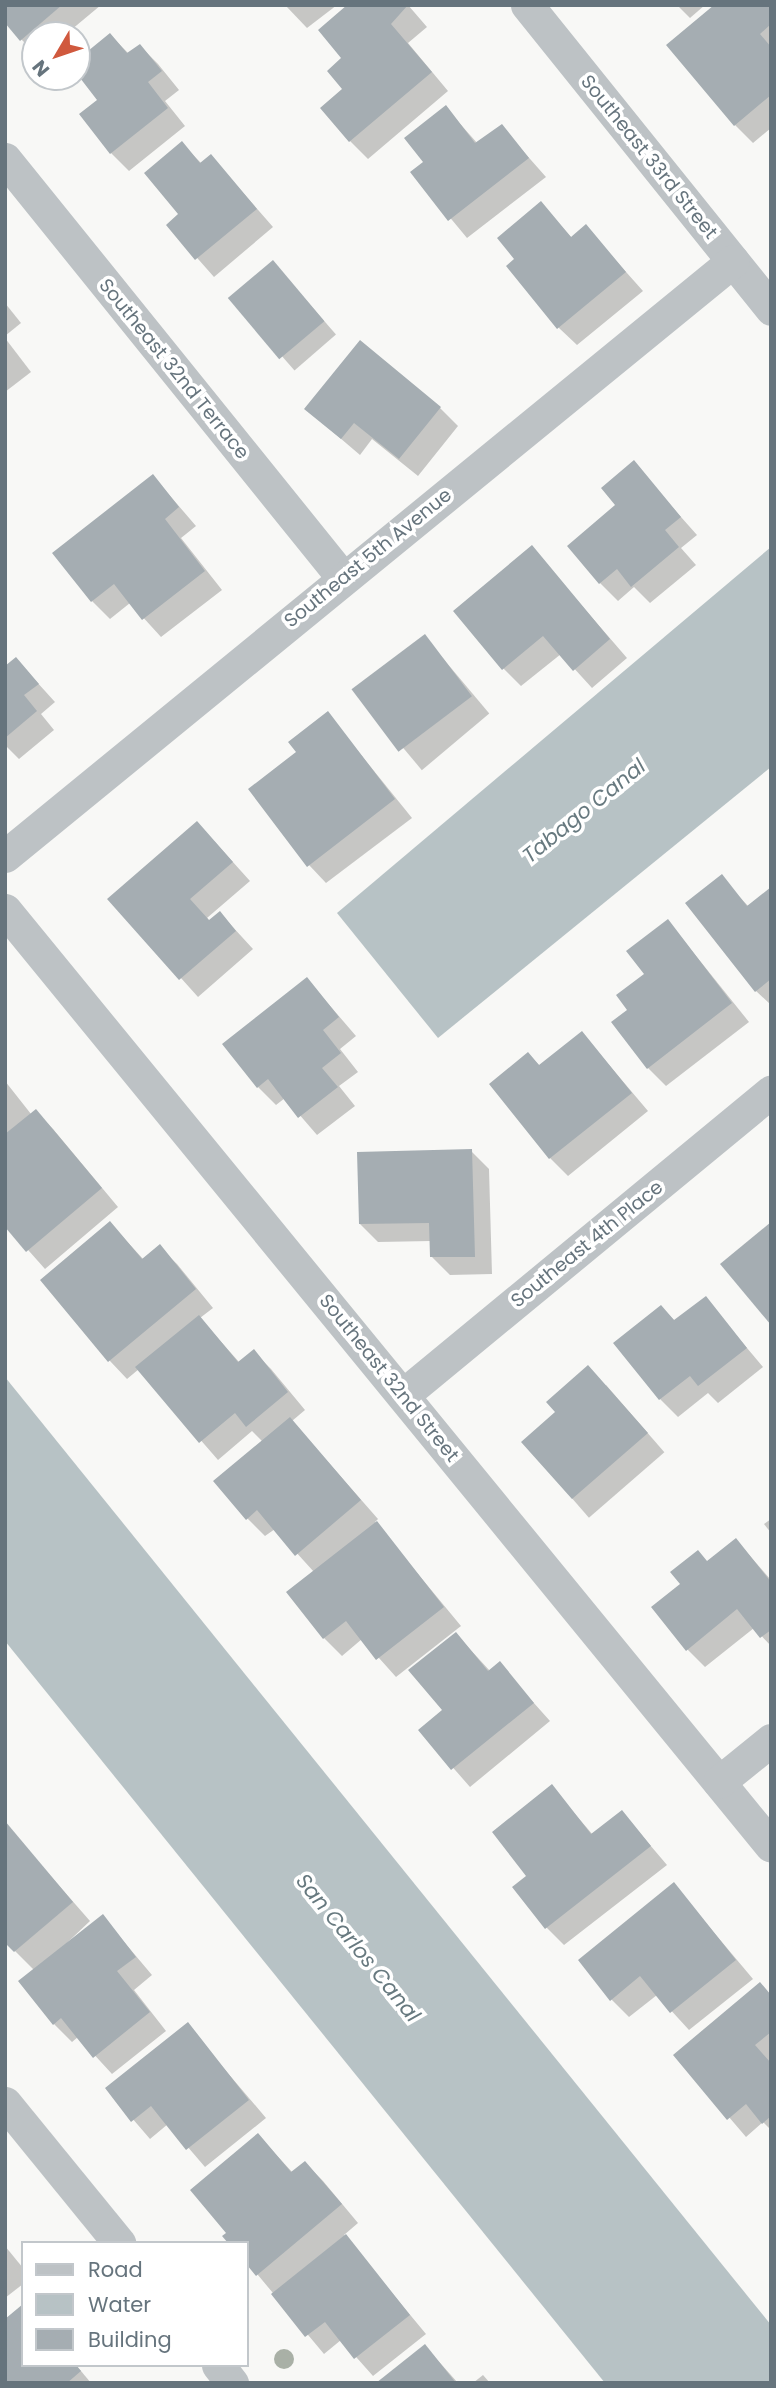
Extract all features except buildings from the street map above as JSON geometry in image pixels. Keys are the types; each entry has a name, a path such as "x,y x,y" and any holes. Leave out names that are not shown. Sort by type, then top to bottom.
{"street":[{"name":"Southeast 33rd Street","path":"527,5 771,309"},
{"name":"Southeast 32nd Terrace","path":"5,159 343,578"},
{"name":"Southeast 5th Avenue","path":"5,856 733,261"},
{"name":"Southeast 32nd Street","path":"5,910 771,1846"},
{"name":"Southeast 4th Place","path":"402,1395 771,1093"},
{"path":"719,1782 771,1741"},
{"path":"5,2103 116,2241"},
{"path":"220,2367 232,2383"}],"water":[{"name":"Tabago Canal","path":"771,547 771,767 438,1038 337,913"},
{"name":"San Carlos Canal","path":"5,1377 771,2325 771,2383 605,2383 5,1641"}]}
